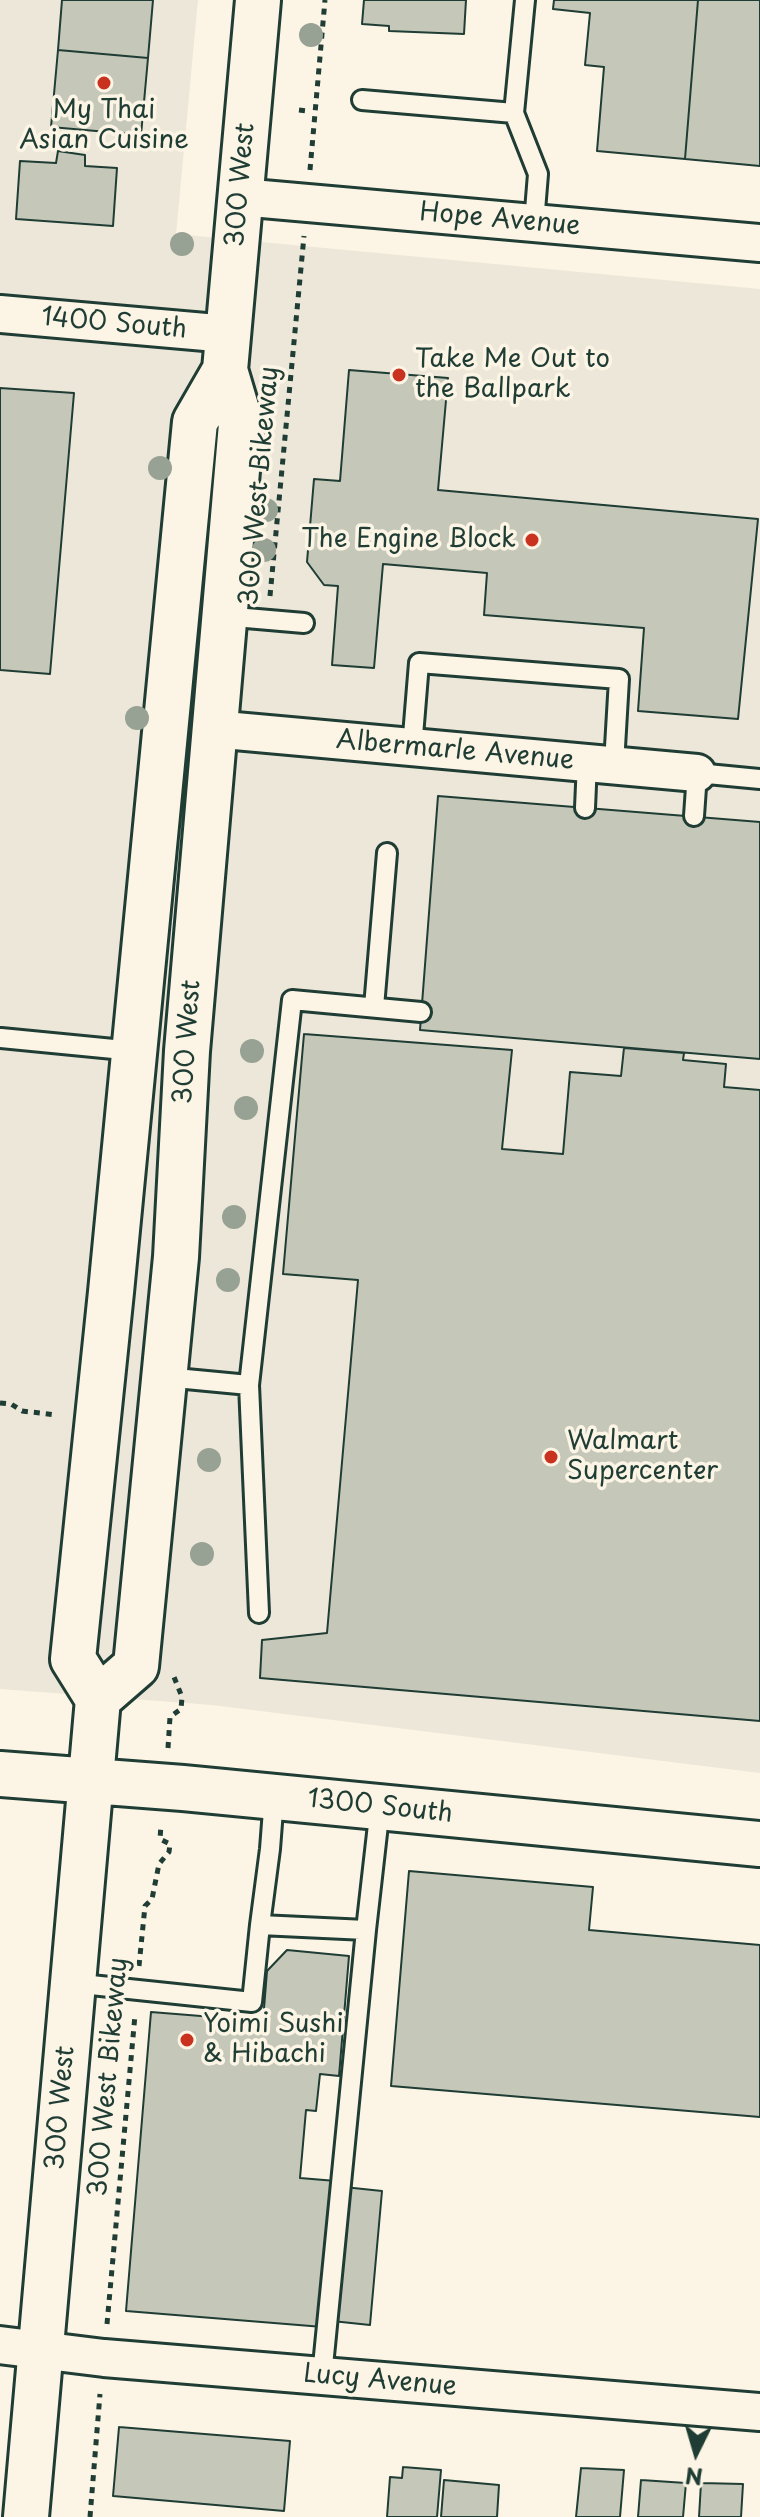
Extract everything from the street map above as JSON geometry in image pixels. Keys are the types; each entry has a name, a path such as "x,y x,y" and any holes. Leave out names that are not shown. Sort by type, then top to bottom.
{"main road":[{"name":"300 West","path":"98,1699 136,1666 165,1377 176,1257 187,1051 241,424 227,352 258,0"},
{"name":"300 West","path":"26,2517 20,2347 72,1983 98,1699 73,1659 195,422 227,352"},
{"name":"1300 South","path":"0,1774 760,1844"}],"street":[{"name":"Hope Avenue","path":"240,197 760,243"},
{"name":"1400 South","path":"0,314 227,352"},
{"name":"Albermarle Avenue","path":"213,729 697,773"},
{"name":"Lucy Avenue","path":"20,2347 117,2359 760,2412"}],"lane":[{"path":"525,0 514,113 538,174 534,223"},
{"path":"362,100 514,113"},
{"path":"223,616 304,623"},
{"path":"412,748 419,663 619,679 601,763 585,808"},
{"path":"694,816 697,773 760,779"},
{"path":"374,1007 387,853"},
{"path":"259,1613 249,1385 292,1000 421,1012"},
{"path":"1,1038 135,1051"},
{"path":"165,1377 249,1385"},
{"path":"72,1983 252,2002 274,1797"},
{"path":"322,2376 380,1807"},
{"path":"260,1925 366,1930"}],"path":[{"path":"315,124 325,0"},
{"path":"299,110 308,111"},
{"name":"300 West Bikeway","path":"268,620 300,278"},
{"path":"0,1403 11,1404 22,1411 57,1415"},
{"path":"174,1676 182,1697 181,1709"},
{"name":"300 West Bikeway","path":"107,2321 145,1906 152,1899 159,1864 169,1852 170,1844"},
{"path":"90,2517 99,2399"}],"shaded area":[{"path":"0,0 198,0 176,234 760,289 760,1773 212,1705 0,1689"}],"building":[{"path":"62,0 153,0 148,58 58,50"},
{"path":"364,0 466,0 464,34 389,31 389,26 362,24"},
{"path":"554,0 698,0 685,159 597,151 604,67 585,65 590,13 553,9"},
{"path":"698,0 760,0 760,166 685,159"},
{"path":"58,50 148,58 141,135 51,127"},
{"path":"58,151 85,155 85,166 117,168 113,226 16,219 20,161 56,163"},
{"name":"The Engine Block","path":"349,370 448,378 438,490 758,519 738,719 638,711 644,628 484,615 487,573 383,564 374,668 332,665 338,586 324,585 307,562 314,479 340,481"},
{"path":"0,388 74,393 50,674 0,670"},
{"path":"438,796 760,822 760,1059 420,1030"},
{"name":"Walmart Supercenter","path":"304,1034 512,1050 502,1149 563,1154 570,1072 621,1076 624,1048 684,1053 683,1060 726,1064 724,1087 760,1090 760,1721 260,1678 262,1640 327,1633 358,1280 283,1274"},
{"path":"409,1871 593,1887 589,1930 760,1945 760,2117 391,2086"},
{"path":"287,1950 349,1956 339,2076 320,2074 316,2111 306,2110 300,2178 336,2181 323,2327 126,2311 151,2012 263,2021 267,1971"},
{"path":"344,2187 382,2191 370,2325 332,2321"},
{"path":"119,2427 290,2441 284,2511 113,2496"},
{"path":"403,2467 441,2470 437,2517 387,2517 390,2477 402,2478"},
{"path":"581,2468 624,2470 620,2517 576,2517"},
{"path":"444,2480 499,2485 497,2517 441,2517"},
{"path":"641,2480 686,2483 683,2517 638,2517"},
{"path":"701,2483 743,2484 741,2517 699,2517"}],"place":[{"name":"My Thai Asian Cuisine","path":"104,83"},
{"name":"Take Me Out to the Ballpark","path":"399,375"},
{"name":"The Engine Block","path":"532,540"},
{"name":"Walmart Supercenter","path":"551,1457"},
{"name":"Yoimi Sushi & Hibachi","path":"187,2040"}]}
